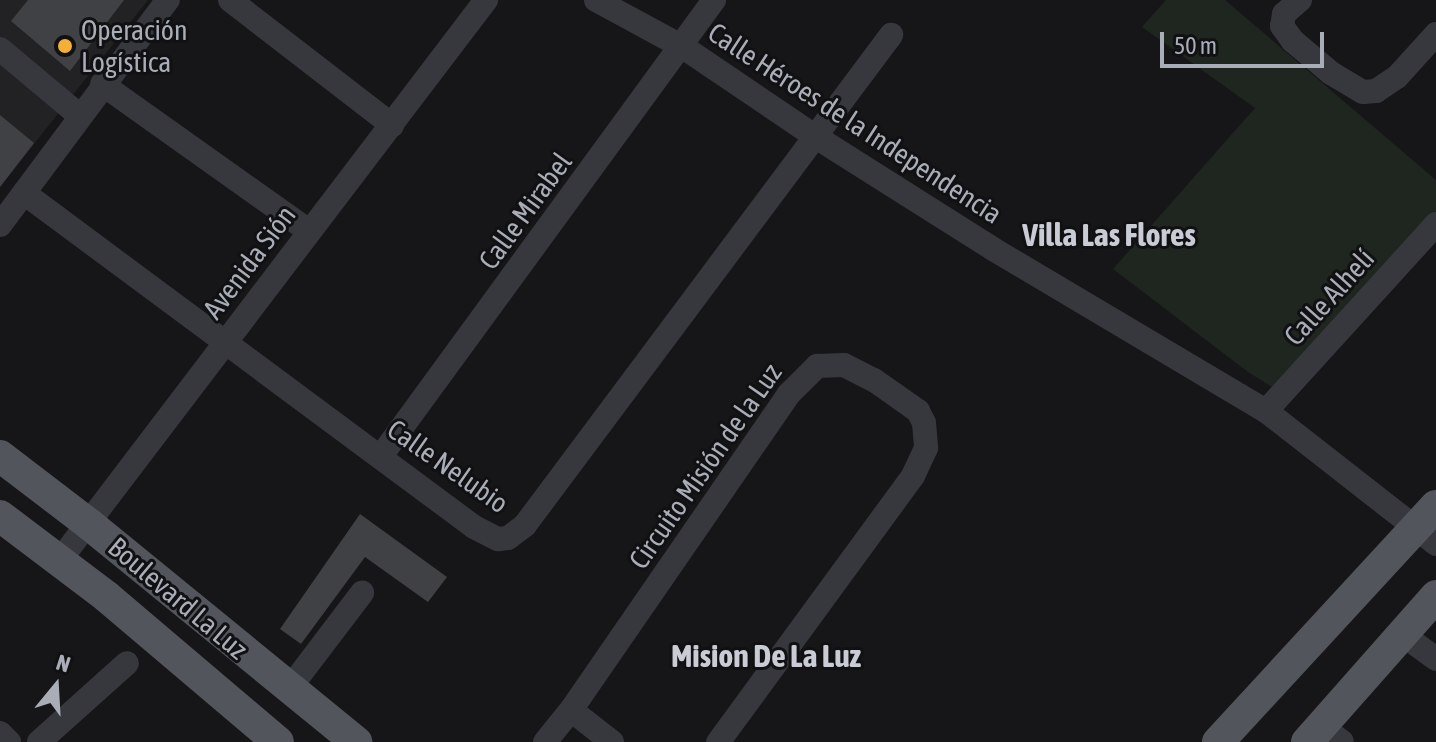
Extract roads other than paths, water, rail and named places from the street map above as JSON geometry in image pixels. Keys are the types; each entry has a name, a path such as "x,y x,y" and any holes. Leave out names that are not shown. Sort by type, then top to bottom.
{"main road":[{"name":"Boulevard La Luz","path":"0,456 89,524 356,742"},
{"name":"Boulevard La Luz","path":"0,516 60,560 278,742"},
{"path":"1218,742 1431,529"},
{"path":"1323,737 1402,634 1436,596"}],"street":[{"path":"0,225 102,84 168,0"},
{"path":"230,0 392,125"},
{"name":"Avenida Sión","path":"60,560 486,0"},
{"name":"Calle Héroes de la Independencia","path":"596,0 683,47 816,137 993,249 1266,411 1431,529"},
{"name":"Calle Mirabel","path":"381,456 683,47 714,0"},
{"path":"1300,0 1284,14 1282,26 1293,41 1331,73 1363,92 1376,91 1397,77 1436,34"},
{"name":"Calle Nelubio","path":"24,193 489,536 498,539 517,533 891,35"},
{"path":"0,49 80,116"},
{"path":"102,84 309,231"},
{"name":"Calle Alhelí","path":"1266,411 1436,224"},
{"name":"Circuito Misión de la Luz","path":"545,742 571,710 789,394 817,366 830,363 854,369 918,411 927,437 920,463 718,742"},
{"path":"1239,742 1431,529"},
{"path":"1290,742 1436,582"},
{"path":"289,689 362,593"},
{"path":"1402,634 1436,659"},
{"path":"39,742 127,663"},
{"path":"571,710 612,742"},
{"path":"0,733 9,742"}],"place":[{"name":"Operación Logística","path":"65,46"}],"district":[{"name":"Villa Las Flores","path":"1109,235"},
{"name":"Mision De La Luz","path":"766,656"}]}
